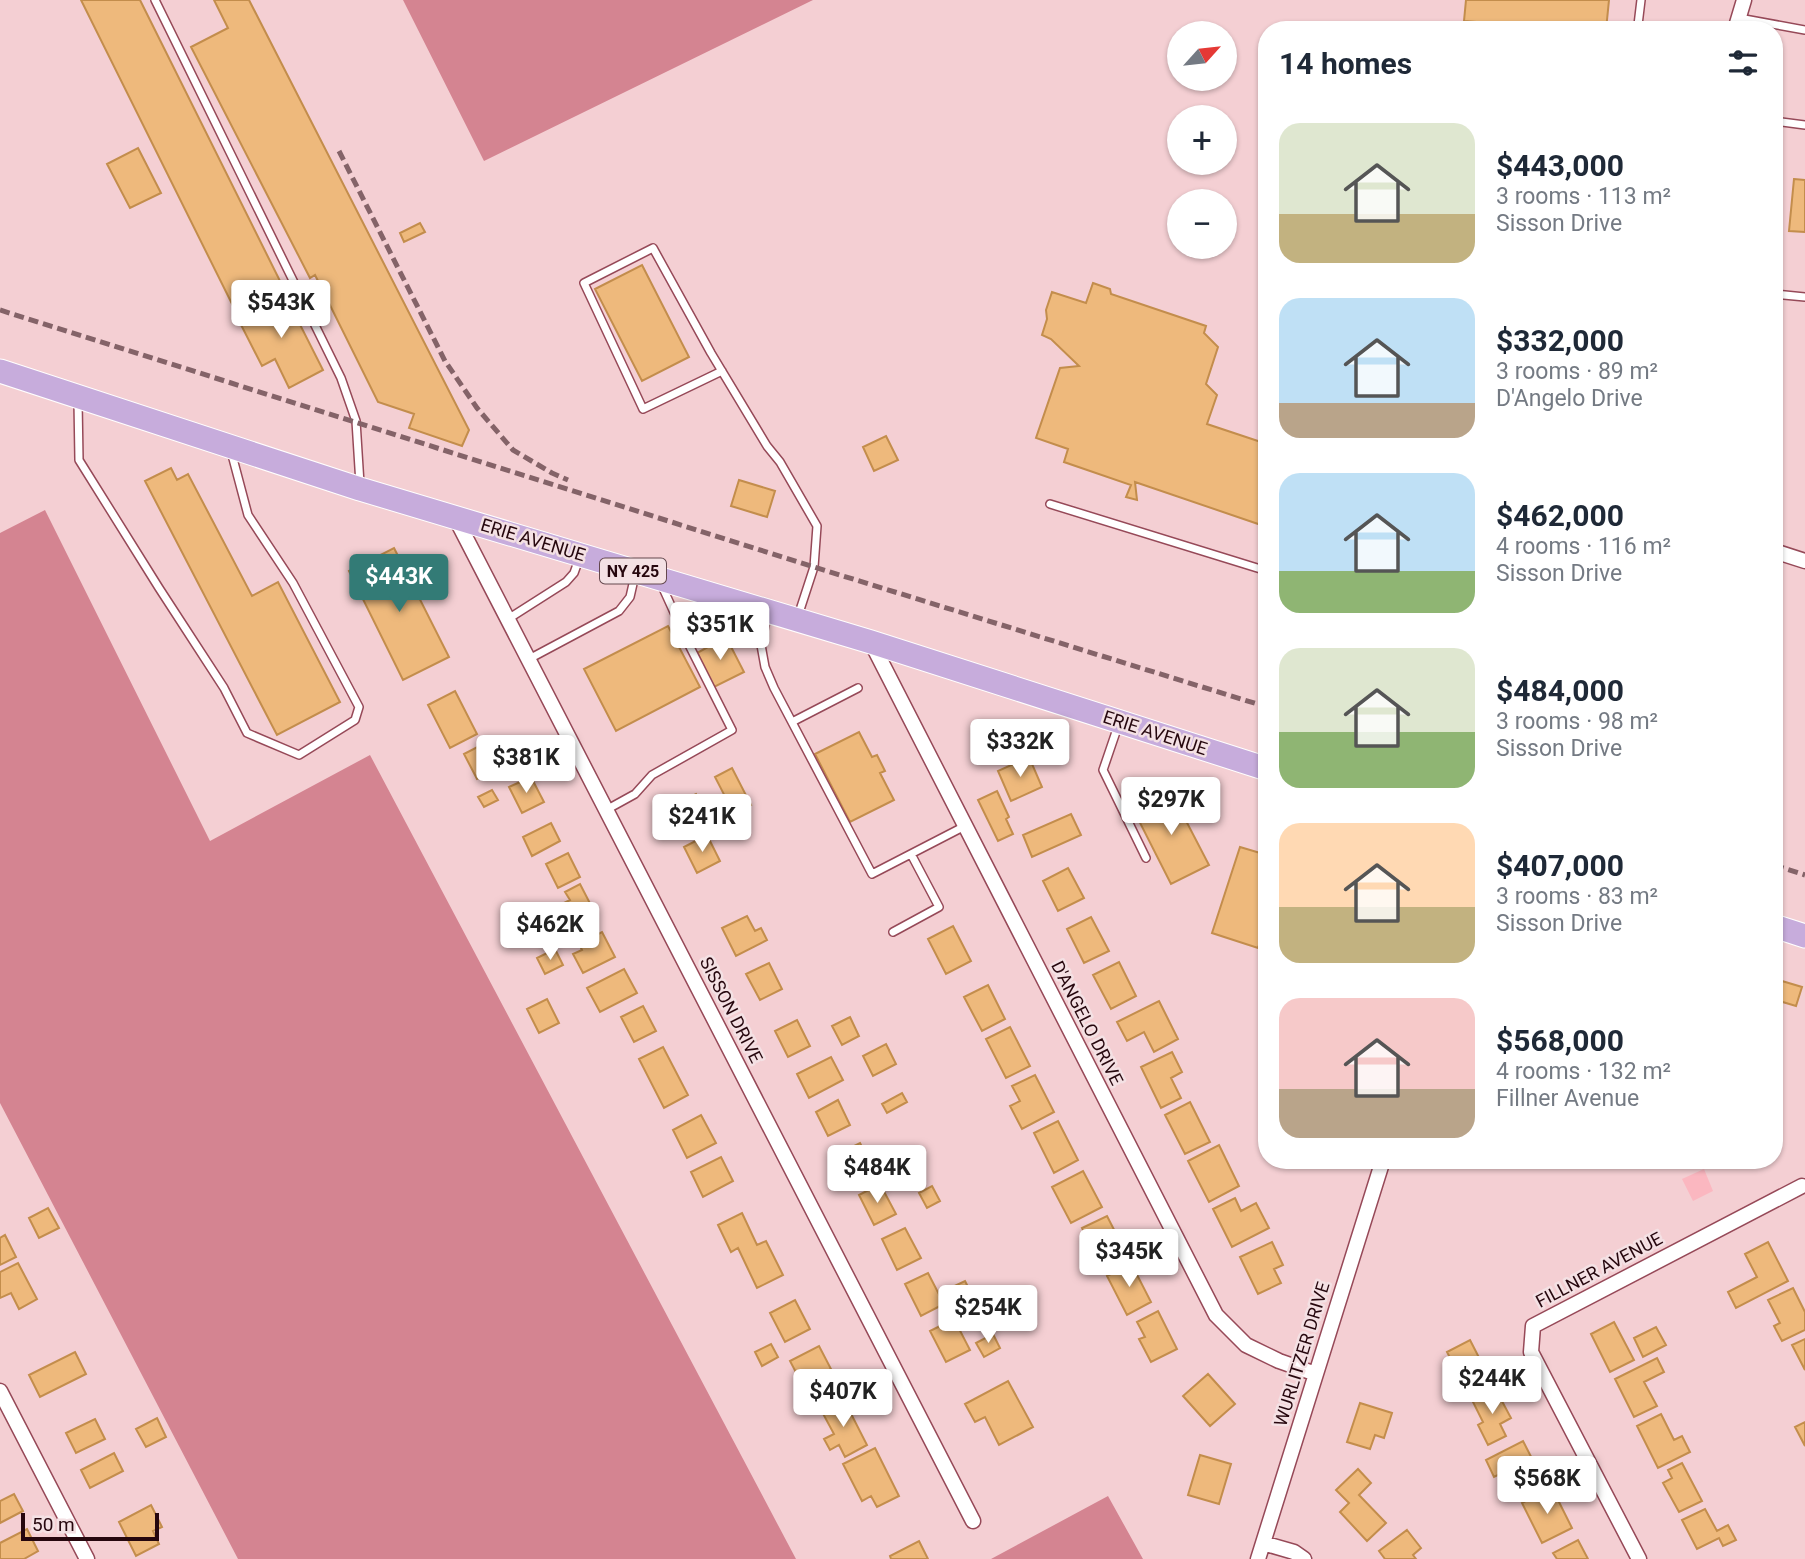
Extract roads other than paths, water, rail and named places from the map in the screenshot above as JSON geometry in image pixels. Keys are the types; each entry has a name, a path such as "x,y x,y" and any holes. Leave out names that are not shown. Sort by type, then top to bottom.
{"main road":[{"name":"ERIE AVENUE","path":"0,371 360,489 871,642 1258,766"},
{"path":"1783,929 1805,936"}],"street":[{"path":"1738,21 1744,0"},
{"name":"SISSON DRIVE","path":"455,517 973,1521"},
{"path":"1783,554 1805,561"},
{"name":"D'ANGELO DRIVE","path":"871,642 1216,1315 1246,1345 1279,1361 1316,1374"},
{"name":"WURLITZER DRIVE","path":"1258,1559 1380,1169"},
{"name":"FILLNER AVENUE","path":"1639,1559 1531,1352 1533,1326 1804,1184"},
{"path":"0,1391 87,1559"},
{"path":"1263,1543 1294,1552 1304,1559"}],"lane":[{"path":"155,0 341,378 356,421 360,489"},
{"path":"1638,21 1641,0"},
{"path":"1783,28 1805,30"},
{"path":"1783,122 1805,125"},
{"path":"722,371 643,409 584,283 653,248 722,371 817,526 814,567 796,620"},
{"path":"1783,295 1805,297"},
{"path":"78,397 79,460 224,688 247,733 299,755 355,720 359,707 293,583 248,515 229,446"},
{"path":"1050,505 1258,568"},
{"path":"508,619 566,582 574,573 581,555"},
{"path":"528,660 619,611 630,597 636,572"},
{"path":"606,810 635,794 652,775 732,730 659,579"},
{"path":"768,611 761,645 765,667 872,874 965,826"},
{"path":"792,722 858,688"},
{"path":"1119,722 1103,771 1146,858"},
{"path":"893,932 939,907 911,854"}],"railway":[{"path":"339,151 445,361 477,408 513,450 568,480"},
{"path":"0,310 1258,704"},
{"path":"1783,868 1805,875"}]}
